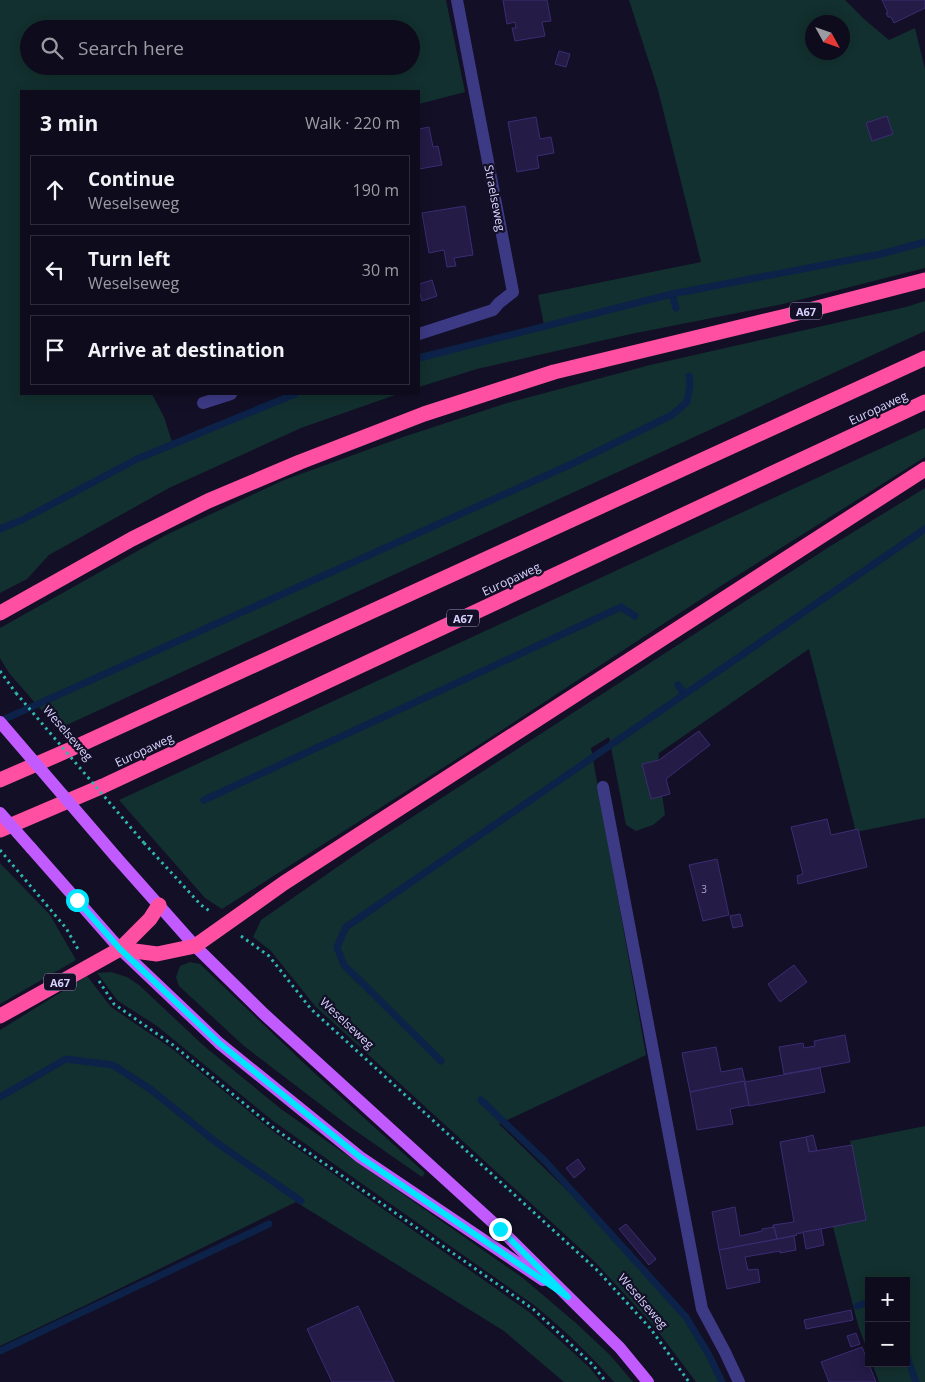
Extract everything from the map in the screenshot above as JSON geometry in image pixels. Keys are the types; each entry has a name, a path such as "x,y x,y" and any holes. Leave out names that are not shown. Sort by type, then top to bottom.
{"highway":[{"name":"A67","path":"0,613 132,539 208,501 300,462 424,414 554,372 925,280"},
{"name":"Europaweg","path":"0,780 925,358"},
{"name":"Europaweg","path":"0,830 103,786 925,402"},
{"path":"120,949 157,954 195,946 293,878 925,469"},
{"name":"A67","path":"0,1016 120,949 150,919 159,905"}],"main road":[{"path":"0,722 195,946 264,1014 500,1229 620,1348 648,1382"},
{"path":"0,812 120,949 219,1043 360,1157 568,1297"}],"street":[{"name":"Straelseweg","path":"420,334 493,310 513,292 457,0"},
{"path":"203,403 228,395"},
{"path":"603,787 702,1308 739,1382"}],"path":[{"name":"Weselseweg","path":"0,672 144,843 201,905 269,956 311,1008 598,1270 650,1328 689,1382"},
{"path":"0,850 66,928 88,966 114,1004 173,1045 275,1129 533,1309 593,1365 606,1382"}],"green space":[{"path":"0,0 446,0 465,92 420,104 420,90 20,90 20,395 153,395 164,417 172,442 287,395 395,395 301,428 169,488 49,555 27,579 0,593"},
{"path":"629,0 845,0 889,40 915,28 925,69 925,268 783,304 631,334 477,369 420,387 420,354 544,325 538,295 701,262 658,90"},
{"path":"925,301 925,331 58,729 9,673 0,658 0,628 166,535 284,480 403,437 507,403 650,365 906,307"},
{"path":"925,428 925,457 724,584 499,732 222,909 205,898 119,800"},
{"path":"925,488 925,818 856,832 809,649 659,753 658,764 665,815 653,825 636,831 626,825 609,737 591,748 646,1055 499,1124 659,1284 714,1358 725,1382 696,1382 654,1326 595,1262 315,1006 271,951 253,937 261,920 366,847 829,547"},
{"path":"0,863 50,915 76,960 0,1004"},
{"path":"190,962 200,964 309,1068 425,1173 422,1177 350,1127 244,1046 179,986 176,977 180,966"},
{"path":"111,972 127,977 139,985 204,1046 281,1109 523,1278 610,1355 633,1382 614,1382 576,1342 534,1305 273,1121 157,1026 118,1001 97,973"},
{"path":"87,976 111,1007 171,1048 274,1132 529,1312 590,1368 601,1382 564,1382 504,1331 296,1202 0,1346 0,1030"},
{"path":"925,1126 925,1382 879,1382 873,1367 910,1367 910,1277 865,1277 865,1344 858,1325 831,1219 864,1212 850,1141"}],"building":[{"path":"503,0 547,0 551,21 542,22 545,36 515,41 512,28 516,28 515,22 507,24"},
{"path":"882,0 925,0 925,8 894,23 891,17 888,17"},
{"path":"559,51 570,54 566,67 555,64"},
{"path":"887,116 893,134 872,141 866,123"},
{"path":"536,117 540,139 551,137 554,153 537,156 539,168 517,172 508,122"},
{"path":"429,127 433,147 438,146 442,165 420,169 420,129"},
{"path":"465,206 473,255 454,258 456,266 447,267 444,250 429,253 422,213"},
{"path":"432,280 437,296 422,301 420,284"},
{"path":"699,731 710,745 666,779 670,794 651,799 642,764 659,760"},
{"path":"827,819 831,835 858,829 867,867 798,884 797,876 803,874 791,827"},
{"path":"717,859 729,915 703,921 689,865"},
{"path":"740,914 743,926 733,928 730,916"},
{"path":"794,965 807,982 780,1002 768,984"},
{"path":"845,1035 850,1062 784,1074 779,1047 803,1043 804,1048 815,1046 814,1041"},
{"path":"716,1047 721,1072 742,1068 745,1081 690,1092 682,1053"},
{"path":"820,1068 825,1092 749,1106 745,1082"},
{"path":"744,1081 749,1105 730,1109 733,1124 697,1130 690,1092"},
{"path":"813,1135 817,1151 809,1152 806,1137"},
{"path":"806,1137 809,1152 852,1145 866,1220 777,1239 773,1225 794,1222 780,1142"},
{"path":"578,1159 585,1169 574,1178 566,1168"},
{"path":"735,1207 740,1236 774,1227 777,1239 719,1250 712,1212"},
{"path":"626,1224 656,1259 649,1265 619,1229"},
{"path":"821,1229 824,1245 806,1249 803,1232"},
{"path":"794,1236 796,1250 745,1257 748,1270 758,1269 760,1282 727,1289 719,1250"},
{"path":"358,1306 394,1382 332,1382 307,1329"},
{"path":"851,1310 853,1320 806,1329 804,1320"},
{"path":"856,1333 860,1344 851,1347 847,1336"},
{"path":"862,1347 865,1354 865,1367 870,1367 876,1382 829,1382 821,1362"}],"waterway":[{"path":"420,358 672,294 881,254 925,242"},
{"path":"672,294 676,308"},
{"path":"0,721 574,463 672,415 687,402 690,384 689,376"},
{"path":"0,529 22,520 137,459 293,395"},
{"path":"441,1061 344,965 337,947 346,927 925,529"},
{"path":"204,800 621,607 635,616"},
{"path":"678,685 684,694"},
{"path":"0,1097 66,1059 113,1065 150,1089 217,1143 301,1201"},
{"path":"481,1100 545,1161 686,1317 709,1355 722,1382"},
{"path":"0,1351 269,1224"},
{"path":"857,1306 865,1303"},
{"path":"910,1365 916,1382"}],"route":[{"path":"77,900 120,949 219,1043 360,1157 568,1297 500,1229"}]}
